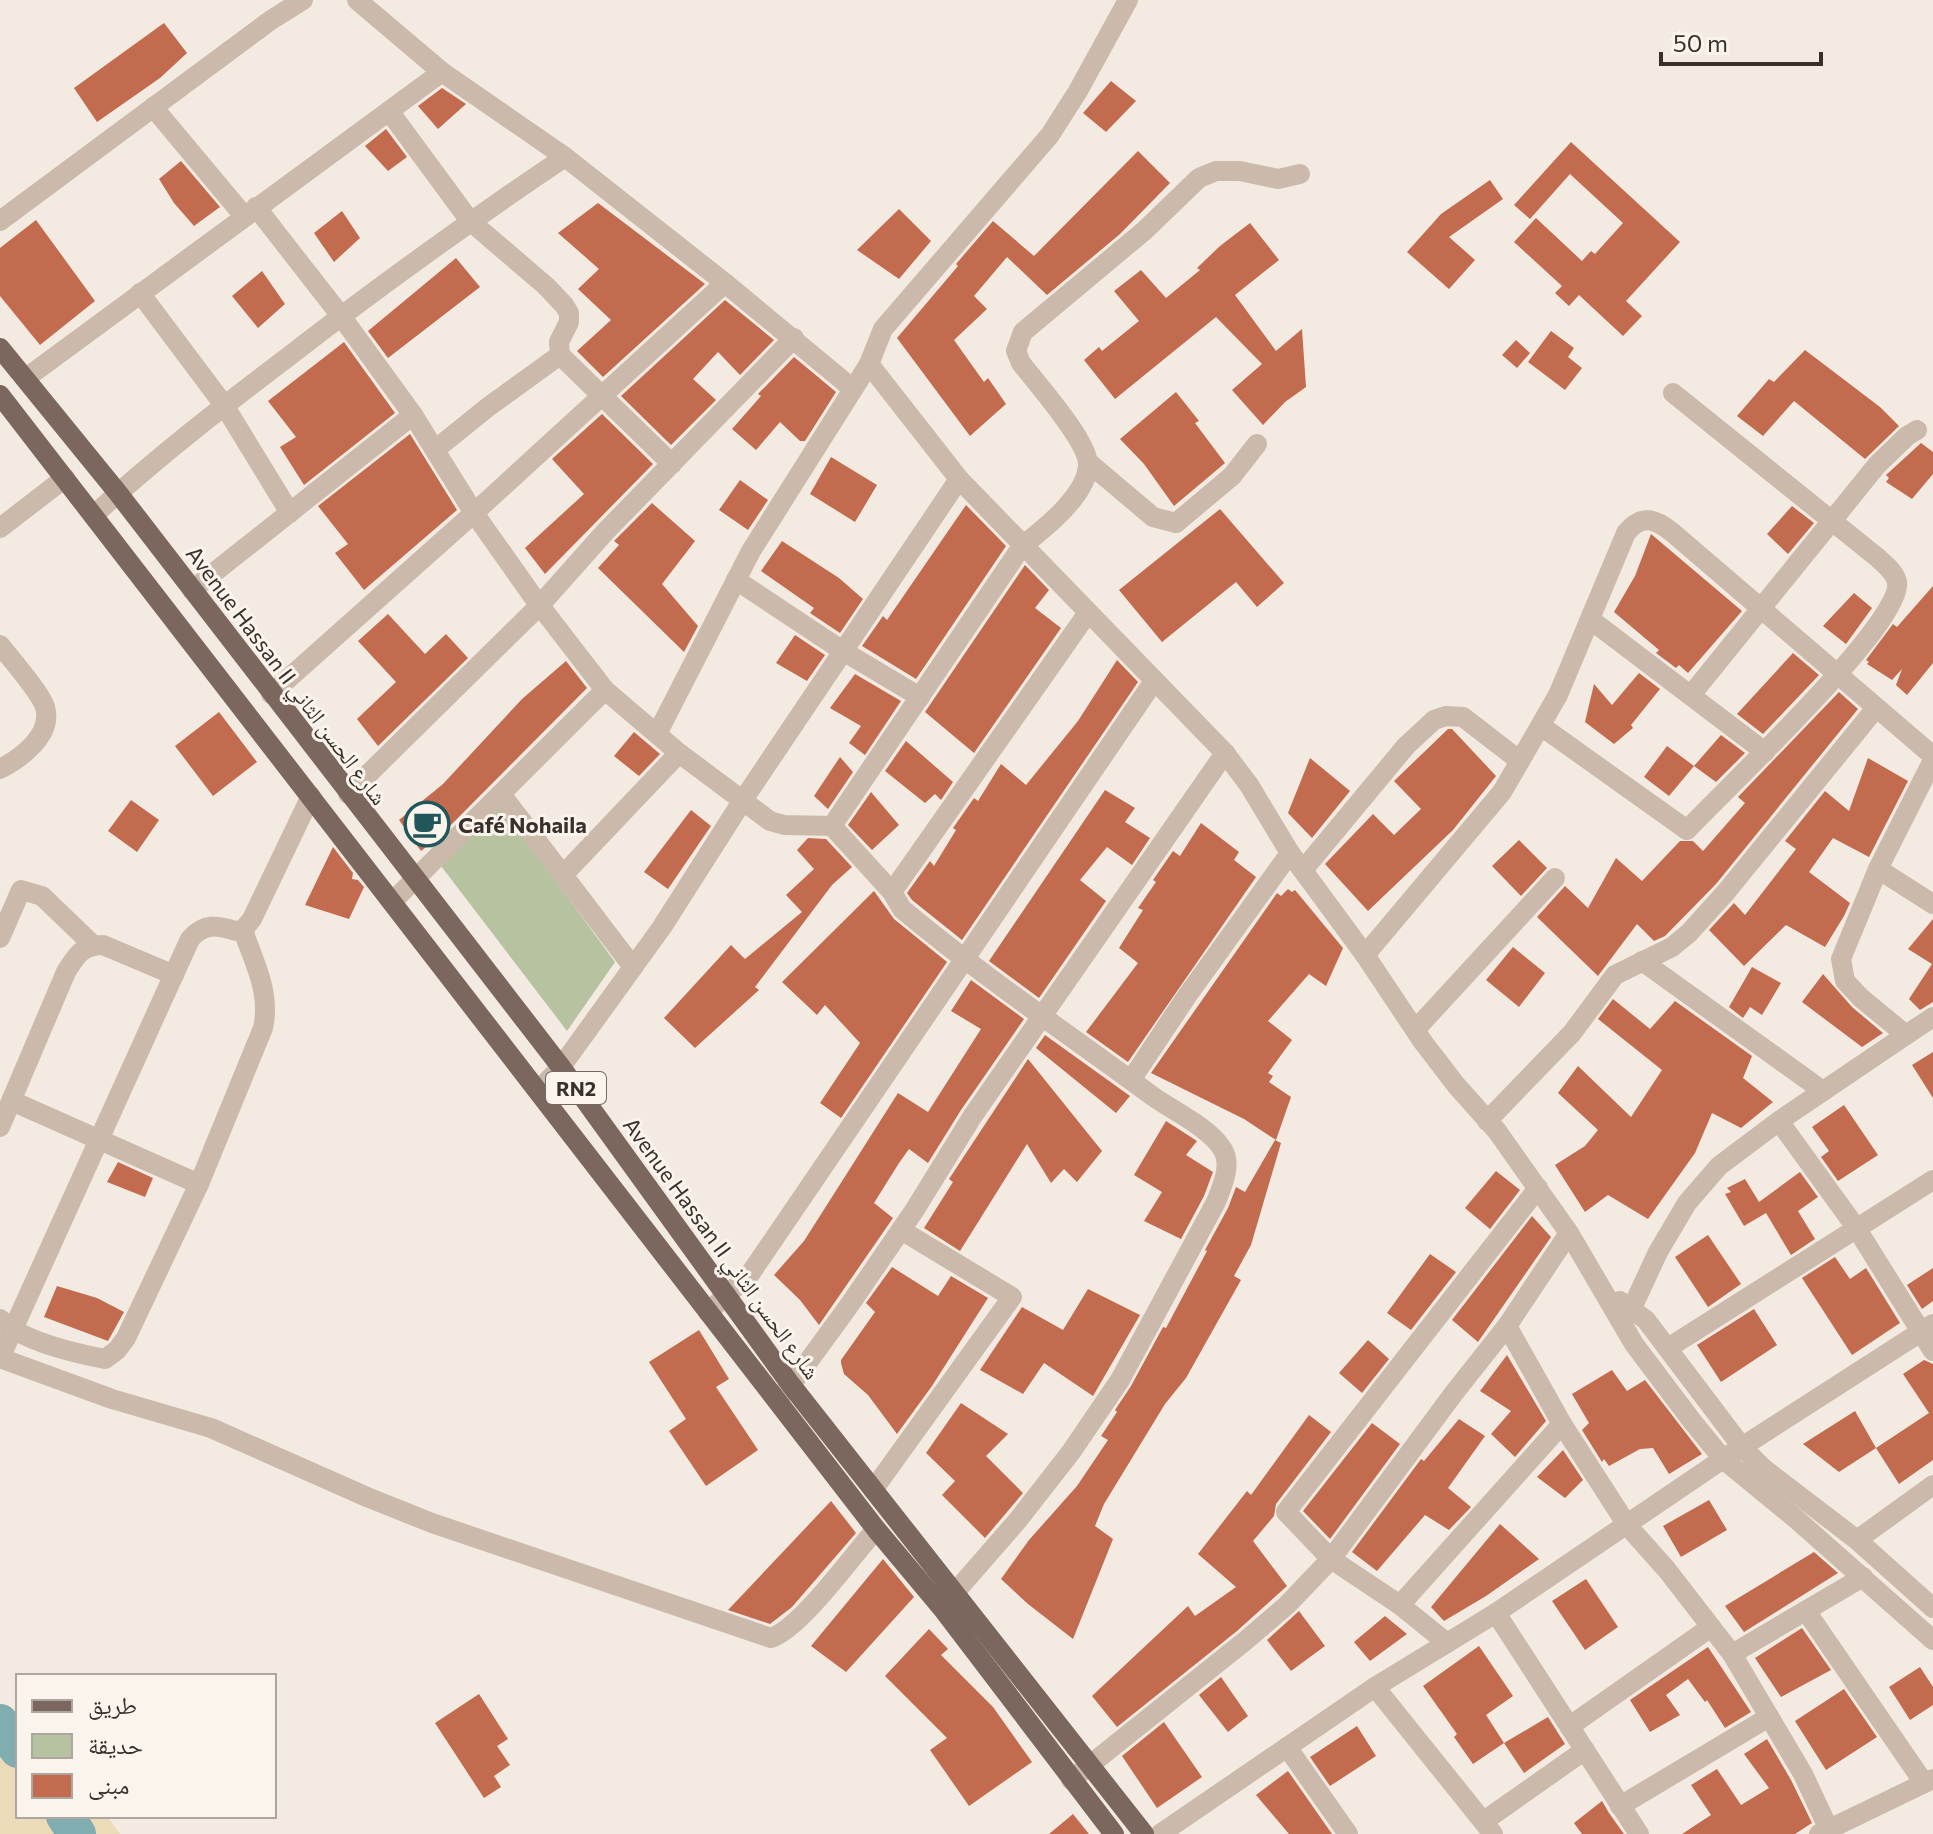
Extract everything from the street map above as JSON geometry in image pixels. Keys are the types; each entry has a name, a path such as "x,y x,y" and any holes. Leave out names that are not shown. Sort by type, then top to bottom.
{"main road":[{"name":"Avenue Hassan II شارع الحسن الثاني","path":"0,348 118,493 561,1067 791,1385 873,1490 1071,1780 1114,1834"},
{"name":"Avenue Hassan II شارع الحسن الثاني","path":"0,395 876,1529 949,1601 1144,1834"}],"street":[{"path":"0,221 271,20 303,0"},
{"path":"357,0 442,72 565,157 794,338 853,389"},
{"path":"657,734 736,580 869,364 883,329 1050,135 1128,0"},
{"path":"26,378 442,72"},
{"path":"153,107 250,211 341,316 436,449 474,513 605,690 679,753 770,821 780,825 832,826 892,892 902,909 964,958 1218,1142 1226,1153 1225,1178 1216,1202 1120,1380 1071,1452 949,1601"},
{"path":"389,111 470,221 564,305 569,313 569,322 559,342 560,355 672,464"},
{"path":"94,515 224,405 341,316 470,221 565,157"},
{"path":"1257,444 1232,476 1176,523 1153,517 1089,463 1083,445 1021,363 1016,351 1023,332 1144,231 1199,178 1216,171 1240,171 1278,179 1300,174"},
{"path":"271,694 725,283"},
{"path":"140,293 224,405 290,513"},
{"path":"348,794 540,605 794,338"},
{"path":"436,449 560,355"},
{"path":"869,364 959,479 1225,753 1249,785 1290,853 1365,955 1415,1030 1538,1188 1606,1293 1626,1314 1668,1348 1742,1447 1763,1468 1857,1540 1933,1608"},
{"path":"1541,726 1687,830 1765,752 1836,674 1866,640 1895,597 1897,583 1892,571 1673,393"},
{"path":"192,590 413,415"},
{"path":"1691,695 1877,465 1917,430"},
{"path":"832,826 1022,546 1055,520 1077,491 1089,463"},
{"path":"0,528 65,478"},
{"path":"538,1091 561,1067 662,927 743,800 959,479"},
{"path":"1365,955 1502,792 1558,695 1626,533 1633,524 1643,519 1653,519 1663,524 1933,758 1878,869 1844,949 1841,969 1845,981 1861,998 1906,1035"},
{"path":"736,580 843,651 920,697"},
{"path":"892,892 1087,614"},
{"path":"1591,620 1765,752"},
{"path":"0,645 44,705 46,719 34,744 0,769"},
{"path":"708,1312 750,1274 1154,681"},
{"path":"392,902 605,690"},
{"path":"1487,1121 1572,1033 1615,975 1672,947 1689,933 1876,708"},
{"path":"1303,870 1406,746 1434,720 1446,716 1463,717 1520,761"},
{"path":"563,875 679,753"},
{"path":"776,1400 791,1385 901,1230 972,1117 1225,753"},
{"path":"501,794 633,967"},
{"path":"311,796 260,904 243,930 218,926 199,930 190,939 97,1141 6,1325 0,1358 112,1399 211,1428 432,1523 771,1638 783,1635 876,1529"},
{"path":"1131,1080 1290,853"},
{"path":"1878,869 1933,904"},
{"path":"1415,1030 1555,878"},
{"path":"0,938 21,890 42,896 93,945"},
{"path":"6,1325 87,1356 105,1359 117,1350 141,1308 199,1184 263,1028 266,1014 263,983 243,930"},
{"path":"1,1123 66,972 78,953 93,945 103,945 174,975"},
{"path":"1642,961 1823,1091"},
{"path":"1626,1314 1658,1252 1699,1187 1719,1166 1779,1121 1933,1017"},
{"path":"12,1101 199,1184"},
{"path":"1779,1121 1927,1328 1933,1351"},
{"path":"1668,1348 1933,1180"},
{"path":"1447,1643 1400,1605 1331,1559 1286,1512 1538,1188"},
{"path":"873,1490 1012,1297 901,1230"},
{"path":"1071,1780 1245,1641 1287,1605 1331,1559 1507,1326 1569,1233"},
{"path":"1626,1314 1649,1364 1723,1459 1933,1640"},
{"path":"1507,1326 1562,1424 1627,1525 1732,1654 1803,1774 1826,1832 1928,1781 1806,1611"},
{"path":"1160,1834 1375,1687 1496,1613 1723,1459 1927,1328"},
{"path":"1400,1605 1562,1424"},
{"path":"1857,1540 1933,1485"},
{"path":"1732,1654 1863,1577"},
{"path":"1496,1613 1639,1834"},
{"path":"1570,1726 1711,1627"},
{"path":"1375,1687 1488,1827 1585,1750"},
{"path":"1620,1806 1769,1717"},
{"path":"1287,1747 1348,1834"}],"green space":[{"path":"500,805 615,962 567,1031 441,866"}],"sand":[{"path":"0,1707 16,1717 16,1818 108,1818 120,1834 0,1834"}],"building":[{"path":"164,23 187,53 160,78 97,122 74,88"},
{"path":"1111,81 1136,101 1106,132 1083,113"},
{"path":"442,88 466,104 438,129 418,106"},
{"path":"386,129 407,157 388,171 365,146"},
{"path":"1571,142 1680,242 1626,301 1642,316 1623,336 1579,295 1569,306 1555,293 1562,286 1514,242 1536,218 1582,261 1591,251 1595,254 1623,223 1570,174 1530,219 1514,205"},
{"path":"1138,151 1170,183 1120,234 1047,295 1007,257 974,296 987,309 954,340 984,382 988,378 1006,404 970,436 897,338 993,221 1034,256"},
{"path":"181,161 220,207 194,226 159,179"},
{"path":"1490,180 1503,199 1449,237 1475,260 1449,289 1407,252 1441,214"},
{"path":"598,203 705,284 603,377 577,351 611,320 578,289 599,269 558,233"},
{"path":"899,209 931,241 899,279 857,250"},
{"path":"342,211 360,238 334,262 314,233"},
{"path":"36,220 95,301 40,345 0,296 0,248"},
{"path":"1250,223 1279,260 1235,295 1276,351 1302,329 1306,387 1285,402 1263,425 1232,390 1262,364 1216,317 1115,399 1084,360 1099,347 1102,351 1139,321 1114,291 1141,270 1166,298 1200,270 1197,268 1220,246"},
{"path":"456,258 480,287 388,358 368,331"},
{"path":"262,271 285,304 258,328 232,296"},
{"path":"725,300 774,340 740,375 718,352 693,379 716,400 671,445 621,396"},
{"path":"1551,331 1574,348 1568,357 1582,368 1565,390 1528,362"},
{"path":"1516,340 1530,353 1517,368 1502,355"},
{"path":"344,342 395,413 304,485 280,447 296,437 268,401"},
{"path":"1805,350 1880,407 1899,426 1865,459 1794,401 1763,436 1737,416 1769,379 1774,382"},
{"path":"794,357 836,392 805,441 800,441 780,422 756,450 732,429 761,396 758,394"},
{"path":"1176,392 1199,421 1195,423 1225,463 1174,506 1144,464 1120,439"},
{"path":"602,414 653,464 545,574 525,548 584,494 552,459"},
{"path":"410,434 457,510 364,590 335,553 348,544 318,506"},
{"path":"1921,443 1933,452 1933,474 1912,499 1886,482 1889,478 1886,475"},
{"path":"831,457 877,485 855,522 810,494"},
{"path":"740,480 768,500 748,530 719,510"},
{"path":"652,503 695,541 662,584 698,626 684,652 598,568 619,545 614,541"},
{"path":"966,505 1006,546 916,679 862,646 883,616 887,620"},
{"path":"1792,506 1814,523 1788,554 1767,534"},
{"path":"1220,509 1284,583 1257,607 1236,582 1162,642 1119,590"},
{"path":"1651,534 1742,611 1688,673 1656,653 1659,650 1614,612 1635,576"},
{"path":"782,541 839,578 863,599 840,633 810,613 814,608 761,571"},
{"path":"1025,565 1049,590 1035,608 1061,628 974,753 925,712"},
{"path":"1933,586 1933,663 1907,695 1896,685 1902,669 1892,680 1867,664 1869,662 1866,660 1893,624 1897,627"},
{"path":"1854,593 1872,608 1846,644 1823,626"},
{"path":"388,614 425,654 446,634 468,658 378,746 357,719 396,682 358,641"},
{"path":"795,635 825,655 807,681 776,663"},
{"path":"1793,653 1819,675 1763,734 1737,714"},
{"path":"1117,660 1138,682 962,940 907,893 930,861 934,866 956,830 953,828 974,798 978,801 1001,764 1026,785 1078,721"},
{"path":"566,661 587,688 442,834 421,851 399,820 443,784 522,699"},
{"path":"1639,673 1660,689 1631,725 1633,728 1614,744 1585,722 1594,684 1612,705"},
{"path":"855,674 901,701 865,755 849,743 861,726 830,708"},
{"path":"1839,692 1858,709 1716,884 1665,936 1654,941 1637,924 1598,976 1537,917 1565,886 1588,908 1616,858 1642,881 1680,841 1693,841 1703,851 1745,803 1738,797"},
{"path":"219,712 257,762 213,796 175,746"},
{"path":"1448,729 1452,729 1496,776 1453,830 1368,911 1325,864 1373,814 1394,835 1421,809 1394,781"},
{"path":"634,732 660,754 639,776 614,756"},
{"path":"1721,735 1745,753 1716,782 1694,766"},
{"path":"906,741 953,782 941,800 935,794 925,803 885,771"},
{"path":"1667,746 1694,766 1669,796 1644,777"},
{"path":"840,757 853,772 828,809 814,796"},
{"path":"1310,758 1350,791 1312,838 1288,813"},
{"path":"1868,758 1908,781 1869,857 1833,838 1809,872 1850,903 1844,916 1825,947 1786,925 1744,966 1709,930 1734,903 1745,915 1796,849 1785,841 1825,791 1849,811"},
{"path":"1105,790 1135,808 1125,822 1150,838 1132,865 1107,847 1080,880 1106,901 1039,998 989,961"},
{"path":"871,792 899,825 872,850 848,825"},
{"path":"131,800 159,820 137,852 108,831"},
{"path":"691,810 711,826 668,889 644,872"},
{"path":"1201,823 1239,852 1234,860 1256,877 1128,1062 1086,1032 1138,963 1119,948 1143,910 1138,908 1156,882 1153,880 1173,851 1180,856"},
{"path":"808,838 826,839 852,867 832,885 755,987 759,990 695,1048 664,1018 731,945 745,959 802,912 786,895 814,869 797,850"},
{"path":"1519,840 1547,868 1521,896 1492,866"},
{"path":"333,847 353,873 352,879 358,880 364,887 349,919 305,905"},
{"path":"1288,889 1292,892 1295,890 1343,948 1326,986 1309,974 1268,1021 1292,1040 1268,1073 1273,1076 1269,1082 1291,1097 1276,1140 1244,1119 1151,1073 1277,893 1281,896"},
{"path":"874,891 894,919 947,962 841,1118 820,1103 860,1043 825,1005 817,1015 782,982"},
{"path":"1933,919 1933,1002 1920,1010 1909,999 1932,964 1908,949"},
{"path":"1513,947 1545,973 1519,1007 1486,980"},
{"path":"1752,967 1781,983 1762,1015 1750,1007 1743,1018 1729,1007"},
{"path":"1823,974 1852,1007 1883,1033 1862,1047 1802,1002"},
{"path":"971,980 1024,1019 928,1163 909,1149 899,1163 874,1203 893,1218 819,1325 800,1300 774,1275 804,1241 898,1093 928,1112 981,1029 951,1011"},
{"path":"1613,999 1650,1029 1675,1001 1752,1056 1743,1078 1773,1102 1741,1128 1712,1113 1695,1153 1648,1219 1608,1195 1585,1212 1555,1165 1585,1146 1598,1130 1558,1093 1578,1066 1631,1117 1662,1070 1598,1019"},
{"path":"1045,1035 1130,1096 1116,1113 1036,1048"},
{"path":"1933,1052 1933,1098 1912,1065"},
{"path":"1028,1059 1102,1151 1077,1182 1064,1169 1051,1183 1027,1144 960,1251 924,1228 953,1182 949,1179"},
{"path":"1844,1105 1878,1155 1838,1181 1821,1157 1829,1151 1812,1127"},
{"path":"1166,1121 1197,1141 1186,1155 1213,1172 1181,1239 1144,1221 1162,1192 1134,1175"},
{"path":"1275,1140 1281,1143 1251,1245 1234,1276 1241,1280 1186,1378 1165,1404 1104,1504 1095,1526 1113,1539 1073,1639 1001,1579 1029,1540 1077,1486 1108,1440 1101,1436 1163,1327 1166,1328 1207,1251 1236,1187 1245,1192"},
{"path":"118,1162 153,1178 145,1197 107,1182"},
{"path":"1496,1171 1520,1190 1490,1229 1465,1208"},
{"path":"1800,1172 1818,1197 1798,1211 1815,1239 1791,1255 1766,1213 1744,1226 1725,1194 1731,1192 1727,1188 1745,1179 1759,1202"},
{"path":"1532,1216 1551,1237 1478,1342 1452,1320"},
{"path":"1708,1235 1741,1284 1708,1307 1675,1257"},
{"path":"1430,1254 1456,1272 1411,1330 1387,1313"},
{"path":"1835,1257 1850,1279 1866,1268 1900,1323 1852,1355 1802,1278"},
{"path":"892,1267 938,1296 951,1276 988,1298 897,1434 868,1395 844,1374 841,1363 875,1312 866,1303"},
{"path":"1933,1268 1933,1301 1922,1309 1907,1285"},
{"path":"57,1286 97,1298 124,1312 108,1341 44,1317"},
{"path":"1088,1289 1140,1315 1093,1396 1044,1363 1023,1394 980,1370 1022,1307 1063,1330"},
{"path":"1754,1309 1777,1345 1721,1382 1697,1345"},
{"path":"699,1330 729,1379 716,1387 758,1450 706,1486 669,1431 686,1419 649,1362"},
{"path":"1368,1340 1389,1359 1362,1393 1339,1373"},
{"path":"1507,1355 1546,1421 1515,1457 1491,1434 1511,1411 1480,1391"},
{"path":"1924,1360 1933,1364 1933,1460 1899,1484 1876,1448 1929,1413 1903,1374"},
{"path":"1612,1370 1627,1391 1645,1380 1702,1454 1669,1474 1653,1448 1640,1449 1609,1466 1604,1459 1602,1462 1582,1430 1589,1423 1572,1394"},
{"path":"961,1403 1008,1434 986,1456 1023,1493 985,1538 942,1495 955,1481 926,1453"},
{"path":"1855,1411 1876,1448 1839,1472 1803,1444"},
{"path":"1309,1415 1331,1432 1276,1504 1274,1516 1253,1541 1287,1586 1237,1631 1117,1727 1092,1696 1188,1606 1195,1616 1236,1587 1198,1554 1247,1491 1251,1495"},
{"path":"1459,1419 1485,1436 1448,1488 1471,1507 1449,1530 1425,1515 1377,1571 1352,1552 1421,1459 1424,1461"},
{"path":"1372,1423 1400,1444 1330,1539 1303,1511"},
{"path":"1563,1450 1583,1480 1565,1498 1537,1477"},
{"path":"1709,1500 1727,1530 1681,1557 1663,1526"},
{"path":"831,1501 856,1533 792,1607 770,1624 728,1610"},
{"path":"1500,1524 1539,1559 1444,1621 1431,1607"},
{"path":"1814,1552 1838,1573 1744,1632 1725,1606"},
{"path":"883,1559 914,1597 846,1672 811,1646"},
{"path":"1586,1579 1618,1627 1585,1650 1552,1601"},
{"path":"1299,1611 1325,1646 1291,1671 1267,1640"},
{"path":"1385,1616 1407,1634 1370,1661 1354,1642"},
{"path":"1802,1628 1831,1670 1781,1697 1755,1658"},
{"path":"929,1629 948,1649 941,1655 993,1707 1032,1762 969,1806 930,1750 947,1738 885,1676"},
{"path":"1479,1646 1513,1696 1486,1715 1504,1743 1473,1764 1454,1737 1457,1734 1423,1686"},
{"path":"1708,1647 1751,1712 1725,1728 1707,1700 1705,1702 1688,1679 1666,1695 1680,1715 1650,1732 1630,1700"},
{"path":"1920,1667 1933,1687 1933,1705 1910,1720 1889,1687"},
{"path":"1221,1677 1248,1716 1228,1732 1199,1695"},
{"path":"1844,1689 1877,1737 1826,1770 1795,1721"},
{"path":"479,1694 508,1739 497,1746 510,1765 494,1776 501,1787 484,1798 435,1723"},
{"path":"1548,1717 1565,1744 1524,1773 1504,1743"},
{"path":"1164,1722 1202,1777 1157,1808 1122,1756"},
{"path":"1357,1726 1376,1756 1330,1786 1310,1757"},
{"path":"1767,1739 1812,1823 1795,1834 1682,1834 1711,1815 1691,1785 1717,1769 1741,1805 1769,1788 1744,1754"},
{"path":"1288,1771 1332,1834 1289,1834 1256,1795"},
{"path":"1602,1801 1624,1834 1582,1834 1574,1823"},
{"path":"1073,1814 1089,1834 1049,1834"}],"waterway":[{"path":"0,1723 16,1746"},
{"path":"66,1818 77,1834"}],"place":[{"name":"Café Nohaila","path":"427,824"}]}
